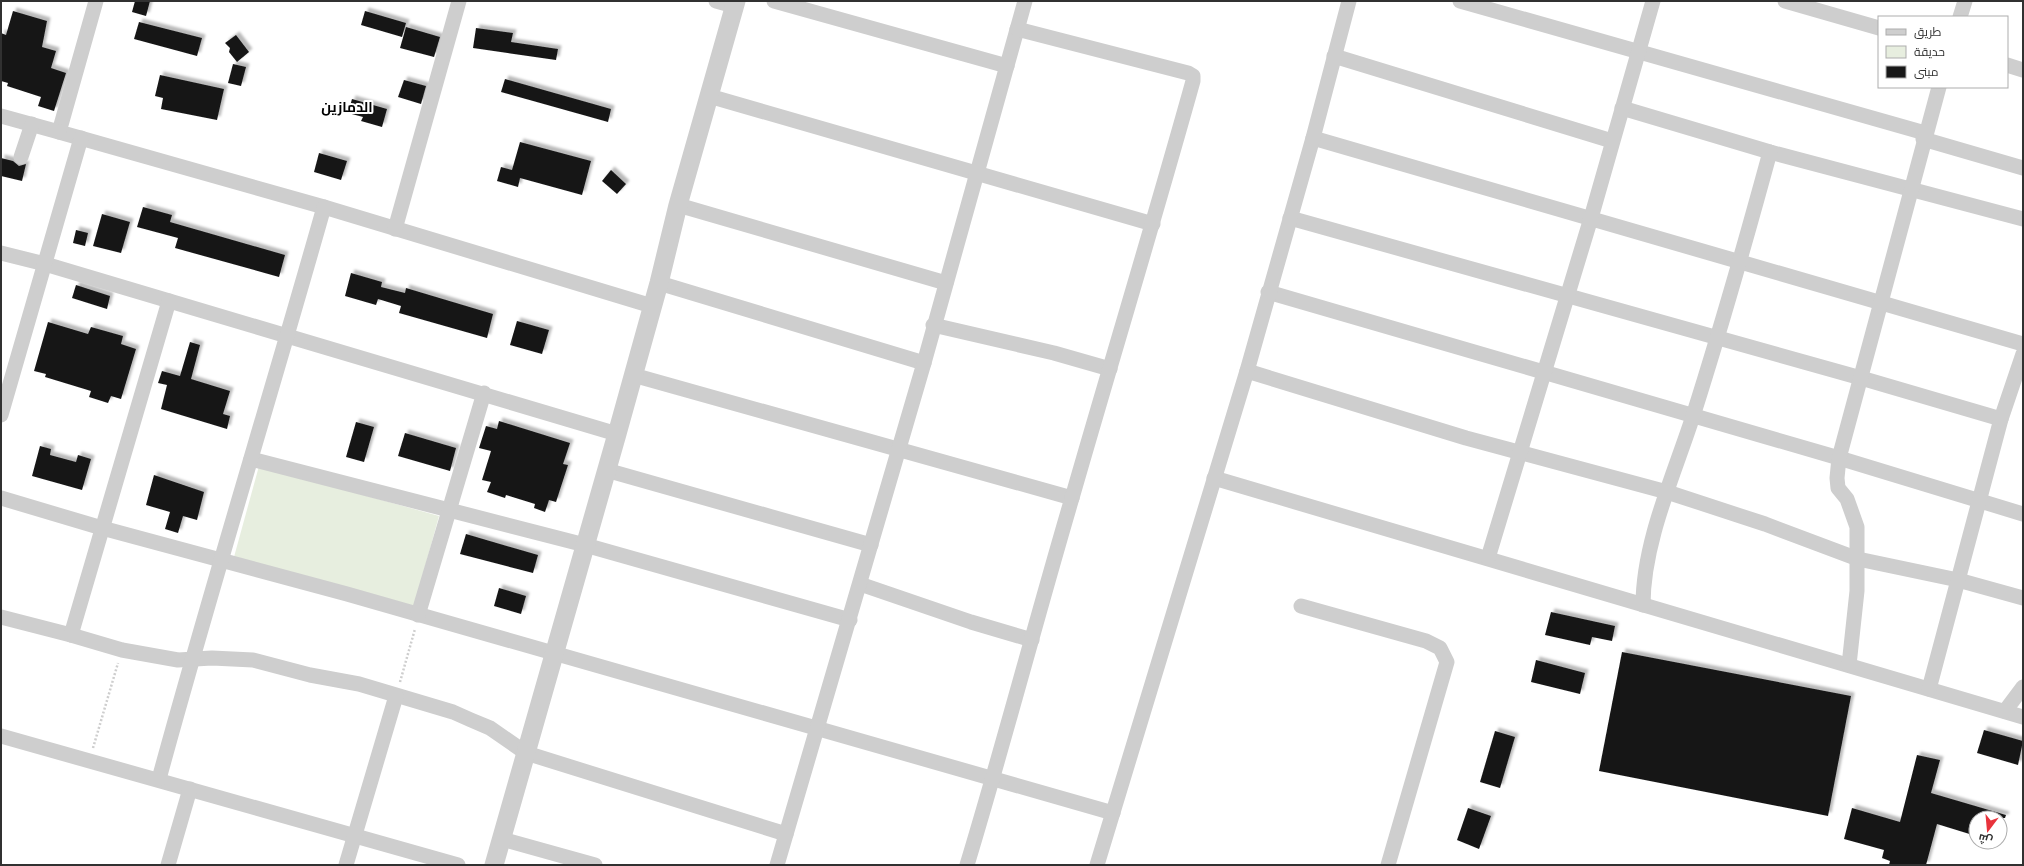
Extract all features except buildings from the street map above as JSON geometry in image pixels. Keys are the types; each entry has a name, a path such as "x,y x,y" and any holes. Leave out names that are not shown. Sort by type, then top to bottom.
{"street":[{"path":"59,132 96,1"},
{"path":"395,229 459,1"},
{"path":"494,865 617,434 659,283 678,205 735,4 716,1"},
{"path":"774,1 1007,66"},
{"path":"777,865 850,620 924,363 933,325 978,173 1025,1"},
{"path":"1097,865 1247,371 1268,292 1313,138 1349,1"},
{"path":"1460,1 1924,136 2023,168"},
{"path":"1488,558 1592,218 1637,52 1653,1"},
{"path":"1786,1 1878,28"},
{"path":"1960,16 1964,1"},
{"path":"967,865 994,779 1072,498 1153,224 1193,81 1192,76 1188,74 1017,29"},
{"path":"1334,56 1612,141"},
{"path":"2008,65 2023,70"},
{"path":"1849,665 1858,559 1857,527 1847,499 1838,488 1837,478 1839,458 1938,88"},
{"path":"709,96 1153,224"},
{"path":"1622,108 1770,152 2023,219"},
{"path":"1,116 324,207 652,306"},
{"path":"21,158 32,124"},
{"path":"1,415 81,138"},
{"path":"1313,138 2023,344"},
{"path":"1643,605 1646,565 1667,492 1693,416 1740,262 1770,152"},
{"path":"678,205 946,283"},
{"path":"159,780 192,659 288,335 324,207"},
{"path":"1290,218 1716,339 1861,378 2001,419"},
{"path":"1,253 45,264 288,335 617,434"},
{"path":"659,283 924,363"},
{"path":"1268,292 1839,458 2023,514"},
{"path":"71,635 169,301"},
{"path":"933,325 1054,353 1110,369"},
{"path":"1929,689 2001,419 2023,354"},
{"path":"1247,371 1466,438 1667,492 1765,524 1858,559 1958,580 2023,598"},
{"path":"633,376 899,448 1072,498"},
{"path":"418,615 484,393"},
{"path":"251,459 585,545 850,620"},
{"path":"606,470 871,545"},
{"path":"1214,478 2023,716"},
{"path":"1,498 102,528 418,615 1113,813"},
{"path":"860,584 971,622 1032,640"},
{"path":"1301,606 1426,641 1440,648 1447,662 1388,865"},
{"path":"1,616 122,650 178,660 232,658 253,660 310,675 359,684 453,712 490,728 526,753 786,834"},
{"path":"2005,711 2023,687"},
{"path":"346,865 396,696"},
{"path":"1,736 458,865"},
{"path":"168,865 190,789"},
{"path":"502,839 595,865"}],"path":[{"path":"396,696 418,615"},
{"path":"90,760 122,650"}],"green space":[{"path":"259,466 439,516 414,607 234,557"}],"district":[{"name":"الدمازين","path":"347,107"}]}
